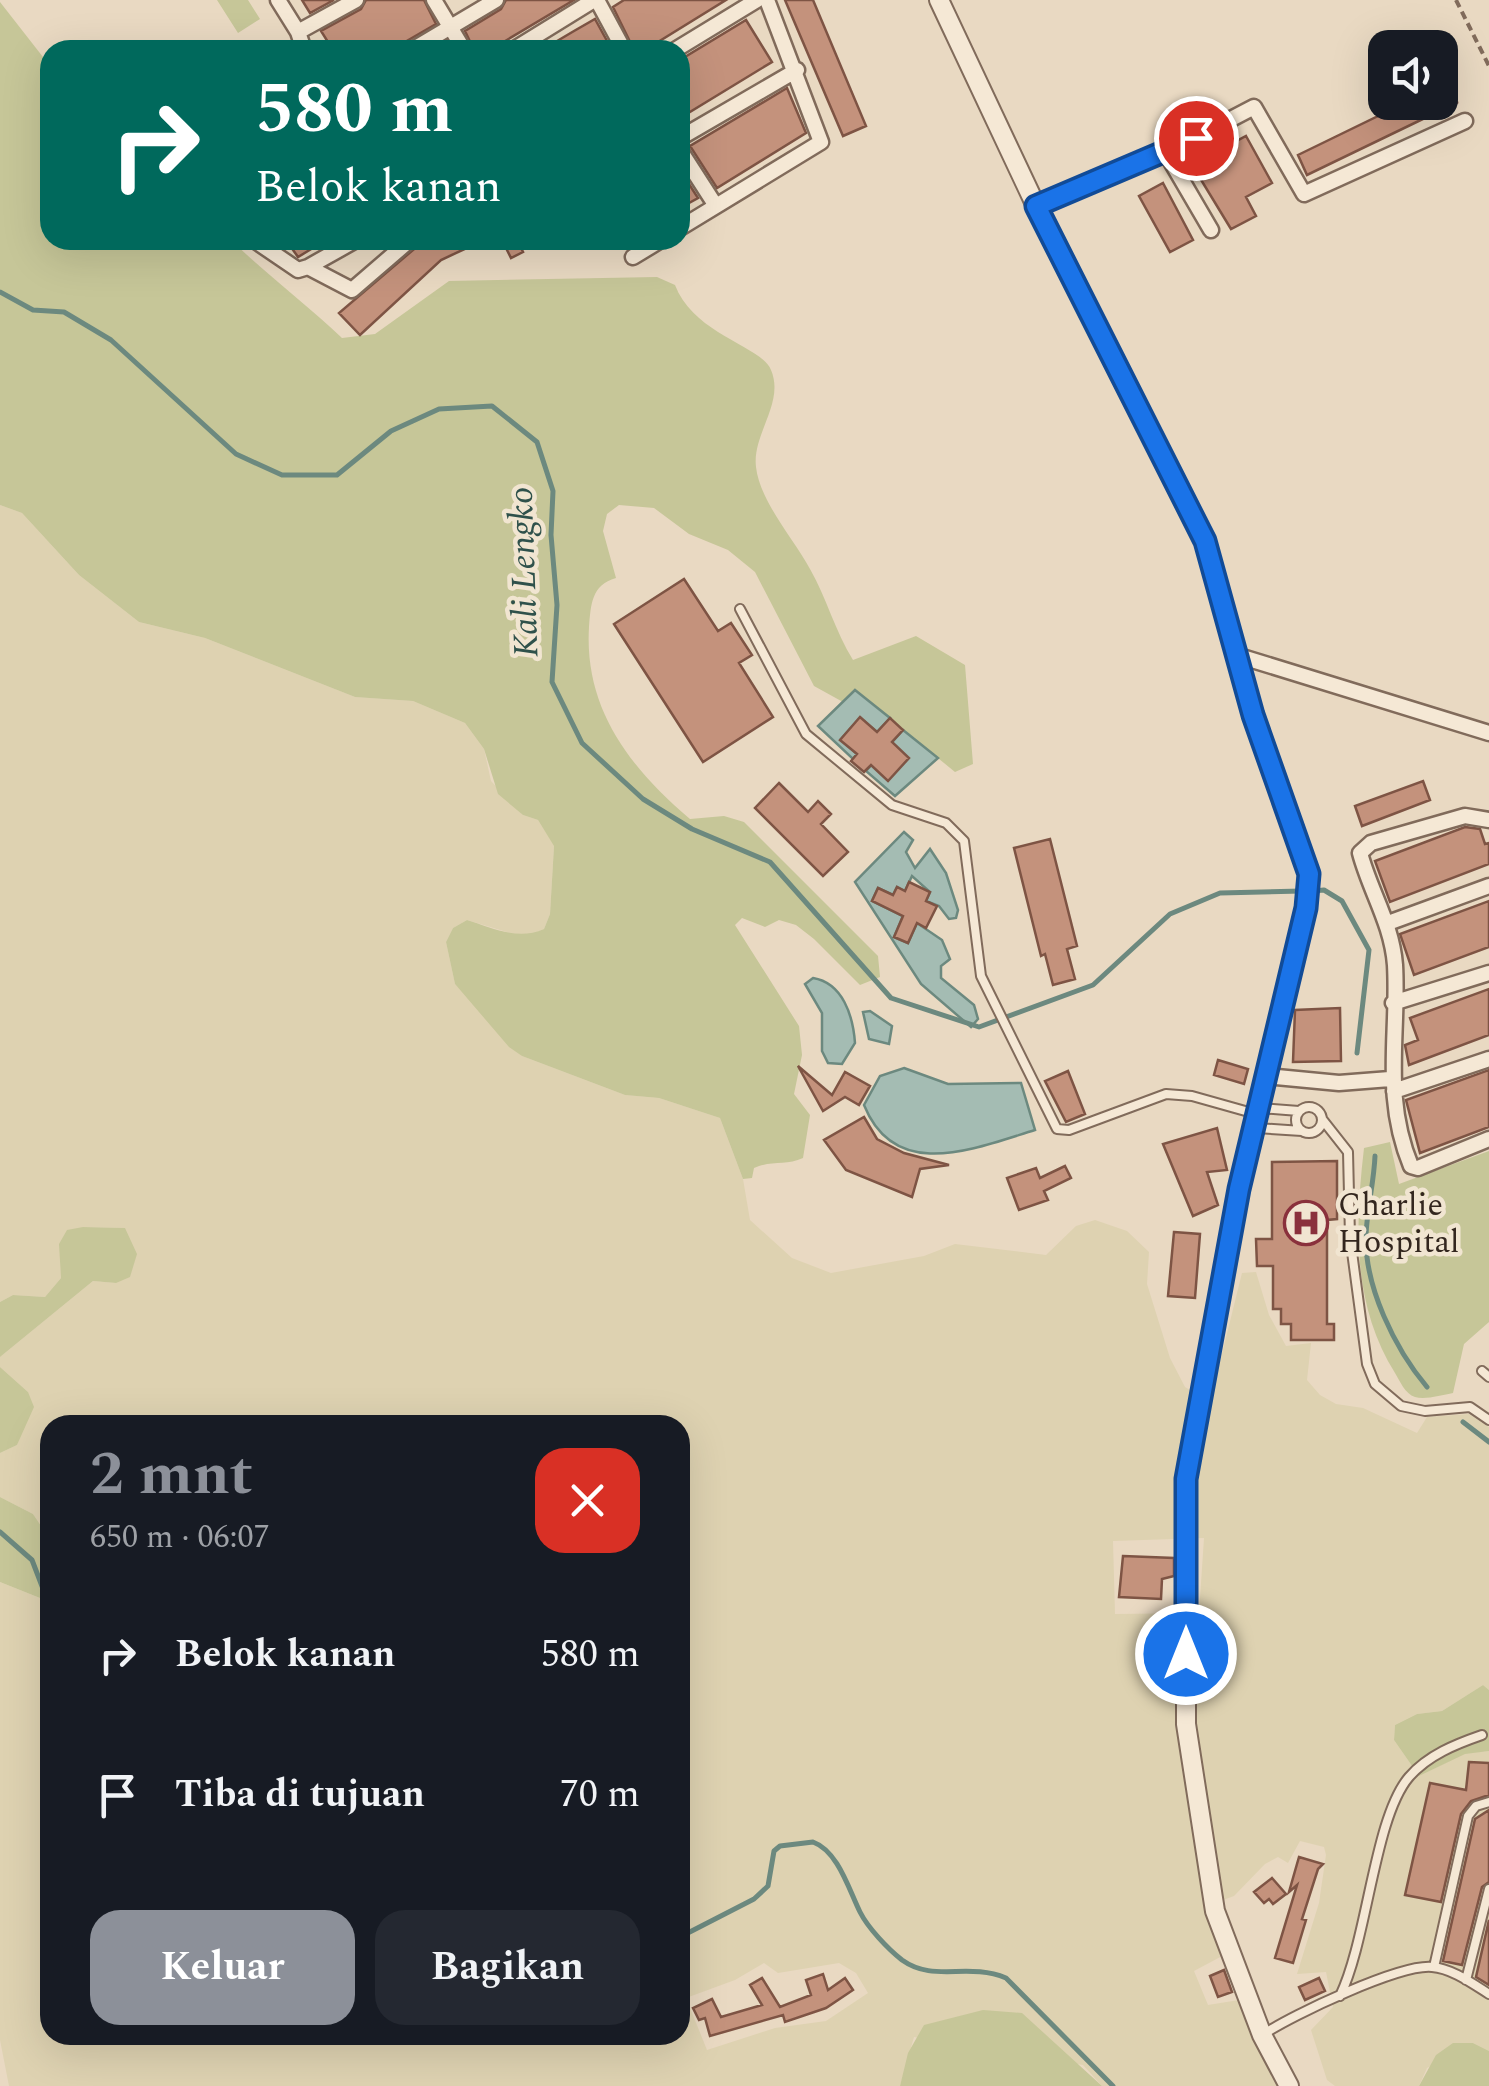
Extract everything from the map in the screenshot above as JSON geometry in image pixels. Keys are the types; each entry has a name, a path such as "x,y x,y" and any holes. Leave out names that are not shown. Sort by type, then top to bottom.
{"street":[{"path":"278,0 301,40"},
{"path":"298,32 356,0"},
{"path":"434,0 458,40"},
{"path":"429,40 496,0"},
{"path":"529,40 595,0 618,40"},
{"path":"690,41 758,0"},
{"path":"690,222 821,142 797,70 766,0"},
{"path":"939,0 1036,206 1205,541 1240,656 1253,715 1309,874 1306,908 1239,1189 1186,1479 1186,1724 1215,1912 1262,2035 1289,2086"},
{"path":"690,132 797,70"},
{"path":"1036,206 1166,153 1254,108 1304,194 1465,121"},
{"path":"1166,153 1211,230"},
{"path":"690,166 716,206"},
{"path":"269,250 298,270 339,250"},
{"path":"308,268 340,288 352,290 399,250"},
{"path":"633,257 645,250"},
{"path":"1240,656 1489,733"},
{"path":"1489,820 1465,816 1371,843 1360,853 1388,923 1395,964 1392,1085 1411,1166 1418,1168 1489,1139"},
{"path":"1388,923 1489,886"},
{"path":"1393,1003 1489,972"},
{"path":"1266,1076 1392,1085 1489,1059"}],"lane":[{"path":"740,609 806,734 892,804 946,823 964,841 982,976 1057,1129 1068,1130 1166,1094 1192,1096 1314,1132 1322,1119"},
{"path":"1258,1117 1315,1109 1348,1152 1350,1237 1367,1364 1375,1384 1401,1406 1424,1411 1470,1407 1489,1420"},
{"path":"1299,1112 1296,1122 1302,1130"},
{"path":"1340,1996 1355,1966 1392,1807 1408,1778 1430,1758 1482,1735"},
{"path":"1434,1966 1468,1816 1476,1806 1489,1802"},
{"path":"1466,1980 1489,1889"},
{"path":"1262,2035 1340,1996 1416,1968 1434,1966 1489,1994"}],"path":[{"path":"1456,0 1489,66"}],"shaded area":[{"path":"0,505 22,513 79,575 139,622 205,638 355,697 413,701 465,723 484,749 491,781 523,815 538,820 554,845 550,914 544,929 529,936 467,920 453,928 446,942 455,984 522,1056 625,1095 659,1098 720,1118 743,1179 750,1220 792,1258 831,1273 924,1256 955,1244 1046,1255 1076,1226 1095,1220 1127,1231 1149,1252 1147,1284 1170,1358 1185,1387 1210,1402 1242,1273 1256,1272 1269,1315 1286,1346 1311,1343 1307,1380 1320,1395 1336,1404 1363,1408 1417,1433 1427,1417 1469,1414 1489,1427 1489,1690 1483,1685 1442,1711 1417,1714 1395,1725 1394,1740 1419,1776 1465,1753 1489,1751 1489,2051 1473,2043 1427,2068 1419,2086 1335,2086 1327,2080 1311,2030 1333,2007 1326,1972 1297,1974 1319,1903 1326,1855 1324,1847 1300,1841 1288,1863 1278,1857 1265,1864 1234,1896 1207,1906 1224,1955 1194,1971 1208,2005 1239,2000 1280,2086 1102,2086 1083,2065 914,2037 900,2086 9,2086 0,2040 0,1582 40,1598 40,2045 690,2045 690,2008 707,2050 775,2028 826,2021 868,1993 856,1973 839,1963 778,1973 764,1963 735,1980 690,1997 690,1415 40,1415 40,1524 33,1514 0,1497 0,1453 17,1445 28,1392 0,1367 0,1357 93,1281 116,1283 125,1228 83,1227 60,1244 61,1278 45,1297 13,1295 0,1302","holes":["1204,1538 1199,1613 1115,1614 1113,1541"]},
{"path":"855,690 890,718 877,732 860,718 841,739 857,754 853,759 818,726"},
{"path":"903,730 938,758 895,796 866,771"},
{"path":"904,832 913,840 906,852 915,868 930,849 946,873 958,910 956,918 949,919 939,906 926,901 930,892 912,876 905,891 897,887 893,895 878,888 872,901 903,916 894,937 908,943 917,923 942,940 950,959 941,966 941,978 974,1005 978,1019 971,1027 921,984 855,882"},
{"path":"813,978 832,986 849,1012 855,1043 842,1064 828,1063 822,1051 822,1013 805,984"},
{"path":"870,1011 892,1026 889,1044 869,1039 863,1012"},
{"path":"904,1068 948,1084 1021,1083 1035,1130 938,1154 915,1152 895,1144 878,1129 864,1105 880,1076"}],"green space":[{"path":"217,0 248,0 260,19 238,33"},
{"path":"0,2 40,53 40,250 242,250 342,338 375,334 449,281 657,277 675,285 697,316 755,354 771,370 774,394 756,455 759,480 771,507 810,569 853,660 916,636 965,665 973,764 955,772 856,691 843,702 814,686 755,572 728,550 689,534 654,508 619,505 607,514 603,531 616,578 602,586 594,597 589,657 594,684 615,735 648,779 690,819 724,816 744,822 878,956 880,977 860,985 796,925 779,920 765,927 742,918 735,925 799,1026 802,1055 794,1094 810,1115 803,1158 754,1168 752,1178 743,1179 720,1118 659,1098 625,1095 522,1056 509,1047 455,984 446,942 453,928 467,920 515,934 544,929 550,914 554,846 538,820 523,815 498,794 484,749 465,723 413,701 355,697 205,638 139,622 79,575 22,513 0,505"},
{"path":"1390,1142 1399,1184 1489,1151 1489,1322 1464,1344 1453,1393 1424,1398 1408,1393 1381,1347 1371,1320 1360,1264 1364,1148"},
{"path":"125,1228 137,1254 130,1277 116,1283 93,1281 0,1357 0,1302 13,1295 45,1297 61,1278 59,1244 67,1230"},
{"path":"0,1367 28,1392 34,1407 17,1445 0,1453"},
{"path":"0,1497 33,1514 40,1524 40,1598 0,1582"},
{"path":"1483,1685 1489,1690 1489,1751 1465,1754 1419,1776 1394,1740 1395,1725 1417,1714 1442,1711"},
{"path":"983,2010 1022,2013 1102,2086 900,2086 908,2053 924,2025"},
{"path":"1453,2043 1473,2043 1489,2051 1489,2086 1419,2086 1436,2055"}],"building":[{"path":"302,0 334,0 310,13"},
{"path":"366,0 424,0 436,24 409,40 327,40 321,31 361,9"},
{"path":"506,0 574,0 507,40 469,40 465,31 501,9"},
{"path":"624,0 726,0 661,40 629,40 613,7"},
{"path":"785,0 813,0 866,126 843,136"},
{"path":"595,19 607,40 559,40"},
{"path":"746,20 772,62 690,112 690,54"},
{"path":"787,88 806,133 717,188 690,146"},
{"path":"1370,120 1421,120 1307,175 1298,155"},
{"path":"1246,136 1272,183 1246,197 1256,216 1231,229 1192,165"},
{"path":"1163,183 1193,240 1170,252 1139,196"},
{"path":"690,186 698,198 690,202"},
{"path":"413,250 462,250 441,260 360,335 339,313"},
{"path":"507,250 522,250 523,252 511,258"},
{"path":"684,579 718,631 731,623 752,655 739,663 773,717 703,762 614,624"},
{"path":"860,717 877,732 890,718 903,730 892,742 909,758 888,781 871,765 864,772 851,761 857,754 840,740"},
{"path":"1423,781 1430,800 1362,826 1355,806"},
{"path":"779,783 808,812 818,801 831,814 821,824 848,852 823,876 755,808"},
{"path":"1465,827 1480,829 1485,844 1489,843 1489,864 1390,902 1375,861"},
{"path":"1050,839 1077,946 1067,949 1075,979 1053,985 1045,954 1041,956 1014,848"},
{"path":"909,882 930,892 926,901 937,906 926,928 917,923 908,943 894,937 903,916 872,901 878,888 893,895 897,887 905,891"},
{"path":"1489,901 1489,947 1414,975 1400,934"},
{"path":"1489,989 1489,1035 1409,1065 1405,1045 1418,1040 1410,1018"},
{"path":"1340,1008 1341,1061 1293,1062 1295,1010"},
{"path":"1218,1060 1248,1069 1244,1084 1214,1075"},
{"path":"798,1066 832,1095 845,1072 870,1086 859,1105 845,1097 823,1111"},
{"path":"1489,1070 1489,1127 1420,1153 1406,1100"},
{"path":"1068,1071 1085,1114 1066,1122 1045,1081"},
{"path":"864,1117 877,1139 904,1153 949,1165 920,1169 912,1197 846,1170 824,1140"},
{"path":"1217,1128 1227,1170 1207,1172 1218,1205 1193,1216 1163,1144"},
{"name":"Charlie Hospital","path":"1337,1161 1337,1219 1327,1220 1327,1324 1334,1324 1334,1340 1291,1340 1291,1324 1281,1324 1281,1309 1273,1309 1273,1266 1257,1266 1256,1239 1272,1239 1272,1162"},
{"path":"1065,1166 1071,1178 1044,1191 1048,1200 1019,1210 1007,1178 1036,1168 1040,1178"},
{"path":"1174,1232 1200,1234 1195,1298 1168,1296"},
{"path":"1123,1556 1174,1558 1174,1576 1162,1579 1161,1599 1119,1597"},
{"path":"1469,1762 1489,1763 1489,1795 1471,1801 1461,1814 1441,1902 1405,1895 1430,1783 1466,1790"},
{"path":"1489,1810 1489,1882 1482,1887 1462,1965 1443,1961 1475,1819"},
{"path":"1299,1857 1323,1864 1302,1919 1306,1920 1293,1963 1275,1958 1297,1885 1289,1892"},
{"path":"1272,1878 1286,1894 1273,1904 1269,1899 1264,1903 1254,1892"},
{"path":"1489,1920 1489,1985 1476,1977"},
{"path":"1224,1970 1232,1992 1218,1997 1210,1976"},
{"path":"823,1974 828,1990 845,1978 853,1990 826,2008 785,2022 783,2015 710,2036 705,2018 699,2020 693,2008 712,1999 721,2017 762,2005 750,1985 762,1978 780,2007 811,1995 806,1980"},
{"path":"1319,1978 1325,1991 1305,2000 1299,1987"}],"waterway":[{"name":"Kali Lengko","path":"0,292 33,310 64,312 111,340 236,454 282,475 337,475 391,431 439,409 492,406 537,442 553,491 551,535 557,605 552,682 582,743 643,799 692,829 770,862 891,998 979,1027 1093,985 1170,914 1220,893 1302,891"},
{"name":"Kali Lengko","path":"1313,891 1324,890 1342,901 1369,950 1357,1053"},
{"name":"Kali Lengko","path":"1375,1156 1366,1235 1370,1275 1393,1336 1427,1387"},
{"name":"Kali Lengko","path":"1463,1422 1489,1442"},
{"path":"0,1532 32,1560 40,1581"},
{"path":"690,1932 754,1899 768,1886 774,1851 780,1846 813,1842 836,1862 864,1918 902,1960 926,1970 978,1972 1006,1978 1113,2086"}],"place":[{"name":"Charlie Hospital","path":"1306,1223"}],"route":[{"path":"1186,1654 1186,1479 1239,1189 1306,908 1309,874 1253,715 1240,656 1205,541 1036,206 1196,138"}]}
